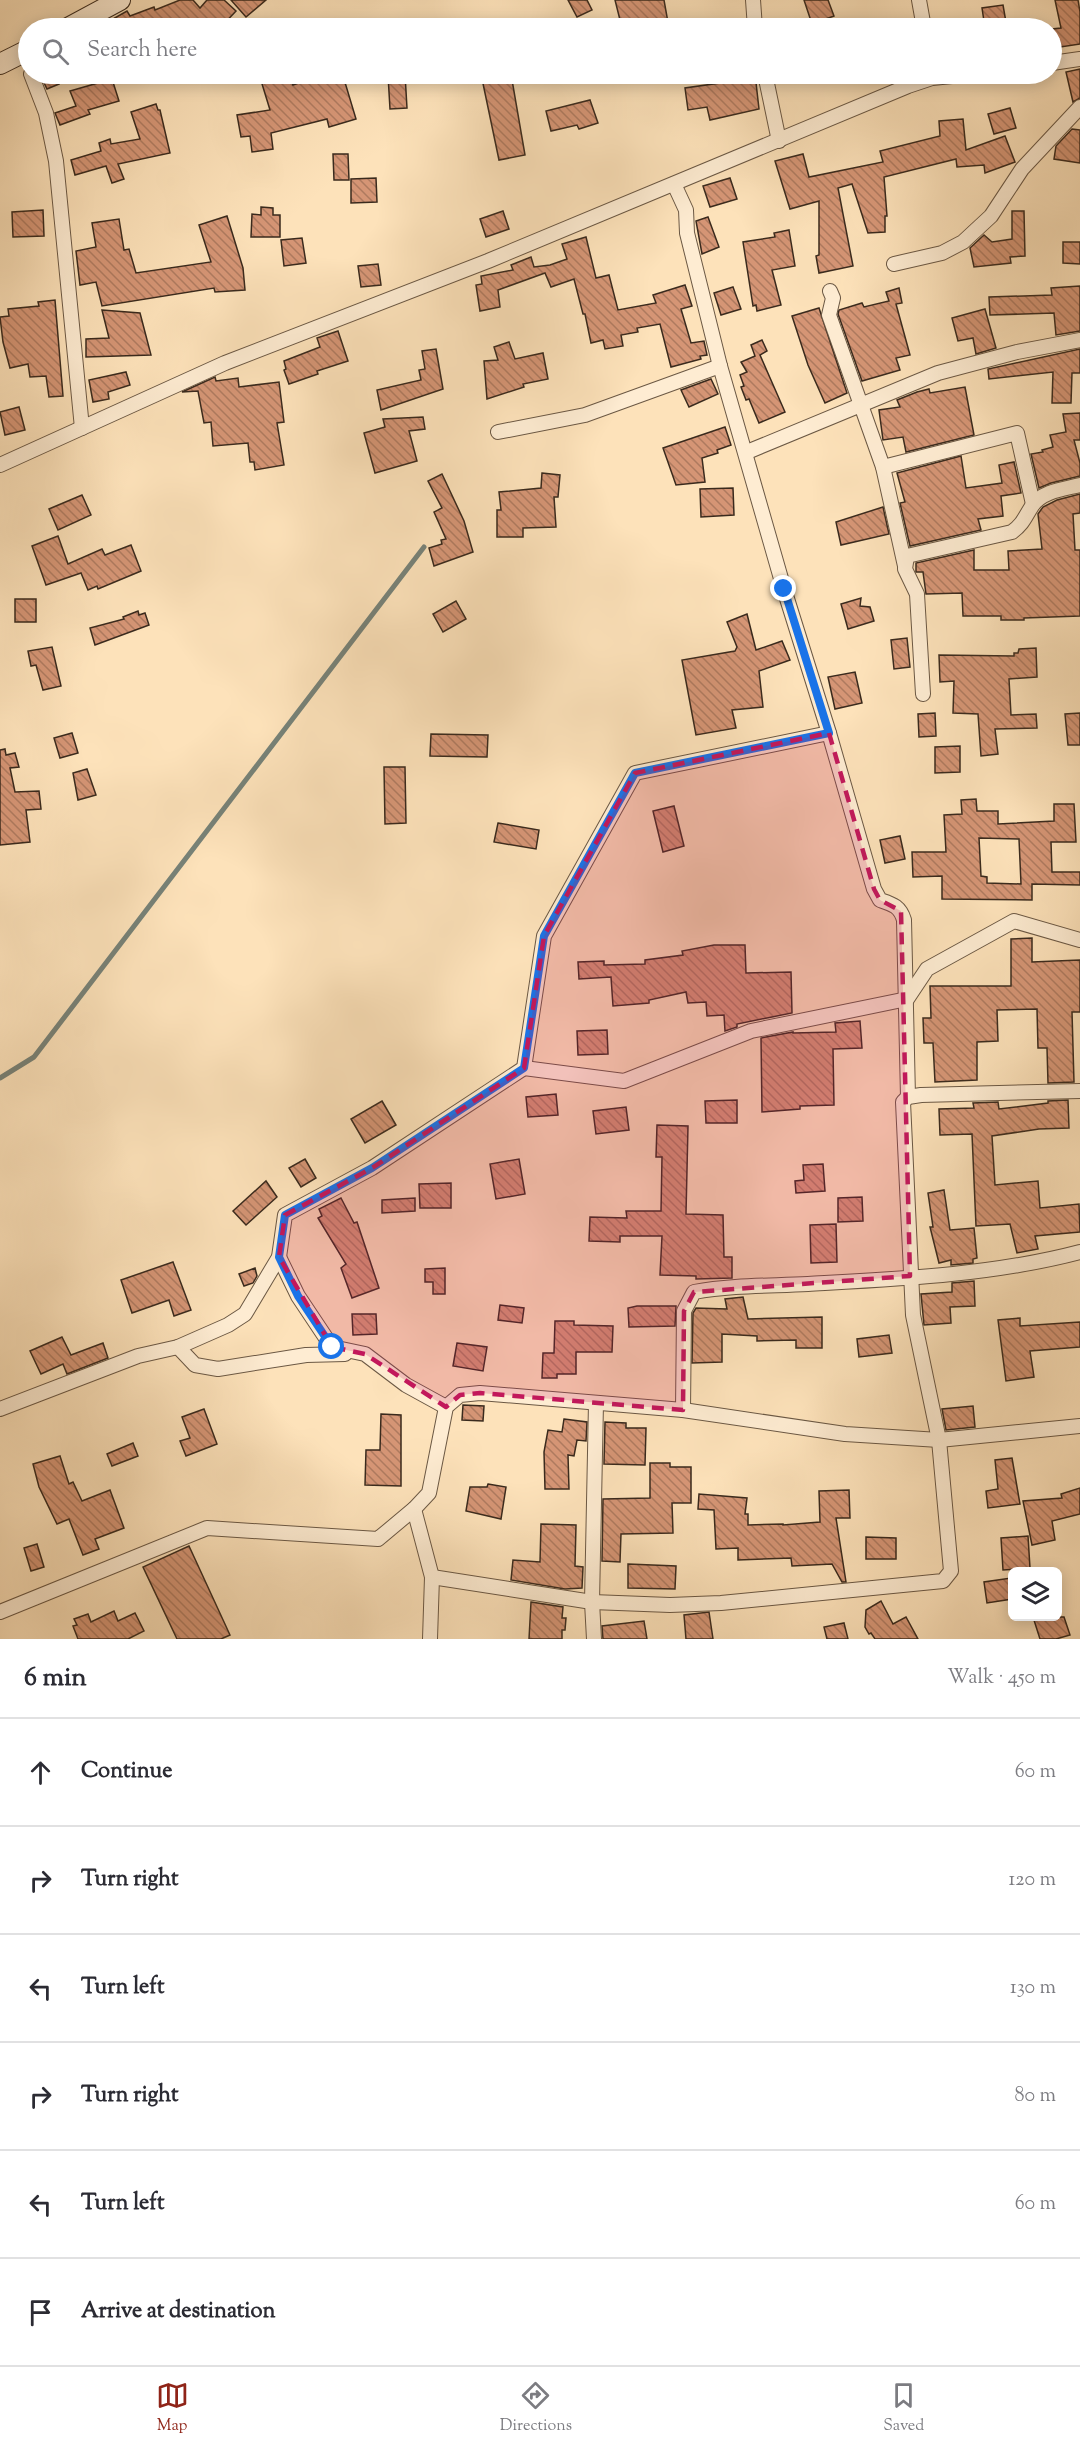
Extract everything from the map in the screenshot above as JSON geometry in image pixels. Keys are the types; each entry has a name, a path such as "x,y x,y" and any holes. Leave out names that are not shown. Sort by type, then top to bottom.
{"street":[{"path":"87,18 120,0"},
{"path":"753,0 754,18"},
{"path":"919,0 922,18"},
{"path":"0,64 18,59"},
{"path":"1062,62 1080,59"},
{"path":"35,84 46,113 56,161 82,428"},
{"path":"767,84 778,141"},
{"path":"0,465 225,363 488,261 913,84"},
{"path":"894,264 942,253 963,242 991,216 1022,169 1080,107"},
{"path":"674,184 686,210 687,233 720,366 874,889 879,900 894,904 901,911 904,920 908,1097"},
{"path":"830,291 833,298 829,315 883,466 905,568 917,594 923,694"},
{"path":"747,452 938,374 1017,352 1080,340"},
{"path":"498,432 585,415 720,366"},
{"path":"883,466 1017,433 1033,504"},
{"path":"905,568 907,556 1012,532 1023,525 1033,504 1042,496 1080,485"},
{"path":"524,1068 544,936 635,773 829,733"},
{"path":"0,1409 138,1356 178,1347 228,1325 244,1314 279,1257 285,1215 372,1168 524,1068 624,1081 751,1031 907,999 927,969 1014,921 1080,940"},
{"path":"432,1577 592,1602 670,1605 722,1603 943,1581 951,1571 939,1440 913,1315 903,1102 908,1097 1080,1090"},
{"path":"683,1410 684,1311 694,1292 725,1286 753,1287 1000,1269 1080,1252"},
{"path":"279,1257 298,1296 332,1347 365,1354 406,1385 446,1407"},
{"path":"178,1347 195,1365 218,1370 306,1355 365,1354"},
{"path":"0,1612 207,1528 378,1539 414,1509 429,1493 446,1407 460,1395 480,1393 683,1410 844,1434 939,1440 1080,1426"},
{"path":"594,1639 592,1602 596,1403"},
{"path":"414,1509 432,1577 430,1639"}],"highlighted area":[{"path":"829,733 874,889 880,900 901,911 910,1276 694,1292 684,1311 683,1410 480,1393 460,1395 446,1407 365,1354 332,1347 279,1257 285,1215 372,1168 524,1068 544,936 635,773"}],"building":[{"path":"180,0 193,0 200,8 207,0 224,0 236,11 229,18 115,18 127,11 130,16 154,7 155,10"},
{"path":"231,0 266,0 246,17"},
{"path":"568,0 587,0 592,10 577,17"},
{"path":"615,0 664,0 667,18 620,18"},
{"path":"804,0 828,0 834,16 810,18"},
{"path":"1055,0 1078,0 1080,44 1062,47 1062,18 1059,18"},
{"path":"1003,5 1005,18 984,18 982,8"},
{"path":"1080,69 1080,98 1073,102 1066,72"},
{"path":"45,84 59,84 47,89"},
{"path":"94,84 114,84 119,101 88,110 90,114 60,125 55,113 76,106 70,91"},
{"path":"262,84 346,84 356,119 329,127 327,119 271,133 273,149 252,152 250,136 241,137 237,115 270,110"},
{"path":"389,84 406,84 407,108 390,109"},
{"path":"483,84 513,84 525,155 499,160"},
{"path":"713,84 756,84 759,109 710,120 707,107 688,110 685,88"},
{"path":"590,100 598,123 579,129 577,125 551,131 546,111"},
{"path":"156,104 160,110 170,153 118,164 124,179 112,183 106,166 75,175 71,160 101,151 99,143 110,139 111,144 140,139 131,112"},
{"path":"1010,108 1016,128 994,134 988,114"},
{"path":"963,119 966,150 1005,136 1015,162 985,173 984,165 957,167 956,159 884,177 887,216 885,216 885,232 868,233 852,184 838,188 853,266 819,273 816,256 819,255 819,201 790,209 775,161 803,154 809,177 883,162 880,151 940,136 939,121"},
{"path":"1072,129 1080,130 1080,163 1054,159 1056,146"},
{"path":"333,154 348,154 349,180 334,180"},
{"path":"376,178 377,202 351,203 351,179"},
{"path":"730,178 737,199 710,207 703,186"},
{"path":"261,207 273,208 273,215 280,215 280,237 251,237 252,214 261,215"},
{"path":"43,210 44,236 13,237 12,212"},
{"path":"503,211 509,229 486,237 480,219"},
{"path":"1012,211 1024,211 1025,256 1010,257 1011,263 974,267 970,248 984,235 992,242 1012,239"},
{"path":"227,216 243,268 245,290 215,292 214,288 102,306 96,282 80,285 76,251 96,247 92,223 119,219 124,250 129,249 136,273 211,262 199,225"},
{"path":"708,217 719,247 702,254 696,221"},
{"path":"789,230 795,266 772,270 781,305 757,311 756,305 753,306 743,242 775,237 774,233"},
{"path":"586,237 596,278 609,275 618,310 656,303 653,295 685,285 692,306 681,309 691,343 704,341 707,355 700,356 701,359 671,367 660,324 637,328 638,332 621,335 623,346 605,349 603,340 591,343 574,279 551,287 545,273 498,290 500,307 480,311 476,285 482,284 481,276 513,270 511,265 531,257 534,267 550,265 567,259 562,244"},
{"path":"302,238 306,263 284,266 281,240"},
{"path":"1063,242 1080,242 1080,264 1063,263"},
{"path":"378,264 381,285 361,287 358,266"},
{"path":"1080,286 1080,331 1056,335 1054,313 990,315 989,297 1052,295 1051,288"},
{"path":"733,287 741,309 721,315 714,293"},
{"path":"899,288 902,303 896,304 910,355 896,358 900,370 862,381 838,314 839,310 862,303 864,307 889,301 886,292"},
{"path":"55,300 63,396 49,397 46,376 30,377 28,364 10,368 3,342 0,317 9,316 8,309 39,306 38,302"},
{"path":"819,308 847,393 825,403 808,365 792,316"},
{"path":"985,309 996,348 976,354 973,338 958,341 952,318"},
{"path":"102,310 140,313 151,355 86,357 86,339 109,338"},
{"path":"338,331 348,361 317,371 318,374 289,384 284,370 286,369 284,361 320,347 317,338"},
{"path":"762,340 767,351 760,355 785,412 759,423 749,399 746,400 741,387 744,386 740,375 747,372 741,362 755,356 751,345"},
{"path":"509,342 515,359 543,353 548,379 523,384 524,387 487,399 484,361 498,360 494,347"},
{"path":"436,349 443,389 381,410 377,390 421,380 419,370 425,369 422,351"},
{"path":"1080,349 1080,373 1072,373 1071,403 1052,403 1053,372 989,379 988,369"},
{"path":"126,372 130,385 108,392 109,399 93,402 89,380"},
{"path":"215,377 216,381 238,378 239,387 279,382 284,422 277,423 284,465 255,470 254,462 250,462 248,443 213,446 211,422 204,423 198,391 182,392"},
{"path":"711,379 718,394 689,407 681,390"},
{"path":"965,387 974,435 906,452 903,437 883,440 879,410 900,407 897,400 917,392 929,389 930,393"},
{"path":"19,407 25,430 5,435 0,412"},
{"path":"1080,413 1080,440 1074,440 1080,463 1080,476 1039,488 1031,454 1053,447 1050,435 1066,432 1063,414"},
{"path":"423,417 425,429 409,431 417,461 375,473 364,433 385,427 383,419"},
{"path":"725,427 731,445 717,450 718,453 702,458 705,482 676,485 663,448"},
{"path":"961,456 966,488 1002,483 999,465 1014,462 1021,493 1001,496 1003,516 978,519 981,530 910,546 900,503 905,502 897,473"},
{"path":"542,473 560,475 558,497 554,497 556,527 523,528 523,537 497,537 497,510 501,510 499,492 541,488"},
{"path":"442,474 464,521 473,552 434,566 429,548 442,544 441,540 446,539 434,512 442,508 428,481"},
{"path":"733,488 734,515 701,517 700,489"},
{"path":"1080,494 1080,513 1073,514 1075,550 1080,550 1080,616 1001,620 1001,616 963,616 962,593 926,594 923,572 916,572 916,563 974,550 974,570 1009,570 1008,551 1042,549 1038,514 1043,507 1057,500"},
{"path":"82,495 91,515 58,530 49,509"},
{"path":"883,507 889,534 841,545 836,522"},
{"path":"58,536 68,564 102,549 105,555 131,545 141,571 98,589 97,586 88,590 81,573 46,585 32,546"},
{"path":"861,598 860,606 870,607 874,621 848,629 841,604"},
{"path":"15,599 36,599 36,622 15,622"},
{"path":"456,601 466,619 443,632 433,614"},
{"path":"138,611 139,615 145,613 149,625 95,645 90,628 124,619 123,617"},
{"path":"747,614 756,650 782,641 790,660 759,671 763,707 732,710 736,728 696,735 682,660 735,651 737,647 727,622"},
{"path":"907,638 910,667 894,669 891,640"},
{"path":"52,647 61,686 43,690 36,665 31,666 28,651"},
{"path":"1036,648 1037,677 1009,679 1011,715 1036,714 1037,728 995,729 998,754 981,756 978,714 953,713 954,681 940,682 939,655 1014,656 1019,649"},
{"path":"855,672 862,703 835,709 828,677"},
{"path":"935,713 936,736 919,737 918,714"},
{"path":"1080,713 1080,745 1068,745 1065,714"},
{"path":"72,733 78,753 60,758 54,738"},
{"path":"431,734 488,735 487,757 430,756"},
{"path":"960,746 960,772 935,773 935,747"},
{"path":"5,749 6,755 15,753 19,767 10,768 15,792 39,791 41,809 26,810 30,842 0,845 0,750"},
{"path":"384,767 405,767 406,823 385,824"},
{"path":"87,769 96,795 78,800 73,773"},
{"path":"976,799 977,811 998,811 998,824 1054,821 1054,804 1074,804 1076,842 1051,842 1052,872 1080,872 1080,885 1032,884 1032,900 942,899 942,876 913,877 912,852 946,852 944,815 962,814 961,800","holes":["979,838 1019,839 1021,884 987,883 987,877 981,876"]},
{"path":"674,806 684,846 663,852 653,811"},
{"path":"498,823 539,830 536,849 494,842"},
{"path":"900,836 905,859 885,863 880,840"},
{"path":"1032,938 1032,962 1080,960 1080,1012 1072,1012 1074,1082 1048,1083 1047,1048 1038,1048 1037,1009 997,1010 998,1041 977,1042 977,1080 935,1082 933,1043 924,1043 923,1018 931,1018 930,986 1011,986 1011,939"},
{"path":"714,945 745,945 746,973 791,972 792,1013 737,1024 737,1027 725,1031 724,1015 707,1016 706,1002 688,1003 686,992 649,1000 649,1003 613,1006 611,977 579,979 578,962 604,961 604,965 645,964 645,960 683,955 682,951"},
{"path":"860,1021 862,1048 833,1049 834,1105 800,1106 800,1109 762,1112 761,1038 793,1032 836,1032 835,1023"},
{"path":"607,1030 608,1054 578,1055 577,1031"},
{"path":"556,1094 558,1115 528,1117 526,1097"},
{"path":"737,1100 737,1123 706,1123 705,1101"},
{"path":"1068,1100 1069,1128 1039,1129 992,1136 995,1185 1038,1181 1040,1208 1079,1204 1080,1232 1035,1236 1038,1249 1017,1253 1010,1224 976,1226 972,1134 940,1135 939,1109 974,1108 973,1103 998,1102 999,1109"},
{"path":"382,1101 396,1125 365,1143 351,1119"},
{"path":"626,1107 629,1130 596,1134 593,1111"},
{"path":"657,1125 688,1126 686,1214 723,1215 724,1257 732,1257 732,1278 696,1279 696,1276 660,1275 662,1236 620,1236 620,1242 589,1241 590,1217 627,1218 626,1211 661,1211 662,1157 656,1157"},
{"path":"305,1159 316,1178 301,1187 289,1168"},
{"path":"519,1159 525,1194 496,1199 490,1164"},
{"path":"823,1164 825,1191 796,1193 795,1181 804,1180 803,1165"},
{"path":"266,1181 277,1197 246,1225 233,1211"},
{"path":"451,1183 451,1208 420,1208 419,1184"},
{"path":"944,1190 950,1230 974,1228 977,1258 973,1259 973,1263 951,1265 951,1260 939,1263 930,1227 933,1227 928,1193"},
{"path":"862,1197 863,1221 838,1222 838,1198"},
{"path":"341,1198 354,1223 357,1222 379,1288 352,1298 341,1268 346,1264 318,1218 322,1216 319,1209"},
{"path":"415,1198 415,1211 382,1213 382,1200"},
{"path":"836,1224 837,1262 811,1263 810,1225"},
{"path":"173,1262 191,1310 174,1316 169,1300 132,1313 121,1280"},
{"path":"255,1268 257,1276 253,1283 244,1286 239,1274"},
{"path":"445,1268 445,1294 433,1294 433,1282 425,1282 425,1269"},
{"path":"974,1281 975,1306 950,1307 951,1323 924,1325 921,1294 952,1292 952,1283"},
{"path":"743,1297 748,1319 822,1317 822,1348 796,1348 796,1340 757,1341 757,1336 722,1334 722,1362 692,1363 693,1313 696,1308 727,1309 725,1299"},
{"path":"500,1305 524,1308 522,1323 498,1320"},
{"path":"676,1306 675,1326 629,1327 628,1308"},
{"path":"352,1314 376,1314 377,1334 353,1335"},
{"path":"1020,1318 1020,1326 1080,1322 1080,1347 1030,1351 1034,1377 1006,1381 998,1320"},
{"path":"555,1321 574,1321 574,1325 613,1326 612,1352 576,1352 576,1374 557,1374 557,1378 542,1378 543,1353 554,1353"},
{"path":"889,1335 892,1353 859,1357 857,1339"},
{"path":"62,1337 71,1355 103,1343 108,1358 67,1374 63,1364 41,1374 30,1351"},
{"path":"457,1343 487,1347 483,1371 453,1366"},
{"path":"463,1405 484,1406 483,1421 462,1420"},
{"path":"973,1406 975,1427 946,1430 942,1409"},
{"path":"204,1409 217,1444 186,1456 180,1441 190,1438 182,1417"},
{"path":"381,1414 401,1415 401,1486 365,1485 366,1450 380,1450"},
{"path":"564,1419 587,1422 586,1441 577,1440 574,1456 568,1455 569,1489 545,1489 544,1452 548,1430 562,1432"},
{"path":"605,1422 626,1423 626,1428 646,1428 645,1465 604,1464"},
{"path":"133,1443 138,1456 112,1466 107,1454"},
{"path":"60,1456 69,1484 73,1482 82,1501 110,1490 124,1528 95,1539 99,1549 83,1555 69,1519 57,1524 39,1487 33,1464"},
{"path":"1012,1458 1020,1504 988,1508 986,1491 998,1489 995,1460"},
{"path":"650,1463 670,1463 670,1467 691,1467 691,1503 672,1503 673,1533 621,1534 620,1562 602,1561 603,1499 650,1498"},
{"path":"488,1484 506,1487 501,1519 466,1511 470,1487 487,1487"},
{"path":"1080,1488 1080,1514 1052,1521 1055,1540 1032,1545 1023,1501 1062,1498 1061,1494"},
{"path":"849,1490 850,1518 836,1518 846,1582 842,1582 832,1564 792,1566 791,1558 738,1560 738,1548 716,1549 714,1510 698,1509 699,1494 747,1498 745,1514 748,1514 748,1525 820,1522 819,1491"},
{"path":"541,1524 576,1525 575,1566 583,1567 582,1588 565,1589 511,1580 513,1560 540,1562"},
{"path":"1028,1536 1030,1567 1008,1567 1008,1570 1003,1570 1001,1538"},
{"path":"866,1537 896,1538 896,1559 866,1559"},
{"path":"37,1544 44,1567 31,1571 24,1548"},
{"path":"189,1546 230,1635 221,1639 177,1639 143,1567"},
{"path":"628,1564 676,1566 675,1589 628,1588"},
{"path":"1008,1578 1008,1600 987,1603 984,1582"},
{"path":"881,1601 893,1624 906,1617 918,1639 875,1639 871,1633 869,1634 865,1627 866,1610"},
{"path":"531,1602 563,1607 562,1618 566,1618 562,1639 529,1639"},
{"path":"114,1611 118,1621 135,1613 144,1631 128,1639 78,1639 73,1626 77,1625 74,1619 88,1614 91,1622"},
{"path":"709,1612 713,1639 686,1639 684,1615"},
{"path":"1064,1617 1070,1635 1056,1639 1040,1639 1034,1621 1062,1621"},
{"path":"644,1621 647,1639 603,1639 602,1626"},
{"path":"844,1623 848,1639 827,1639 824,1627"}],"waterway":[{"path":"0,1078 34,1057 424,547"}],"route":[{"path":"332,1347 298,1296 279,1257 285,1215 372,1168 524,1068 544,936 635,773 829,733 784,589"}]}
